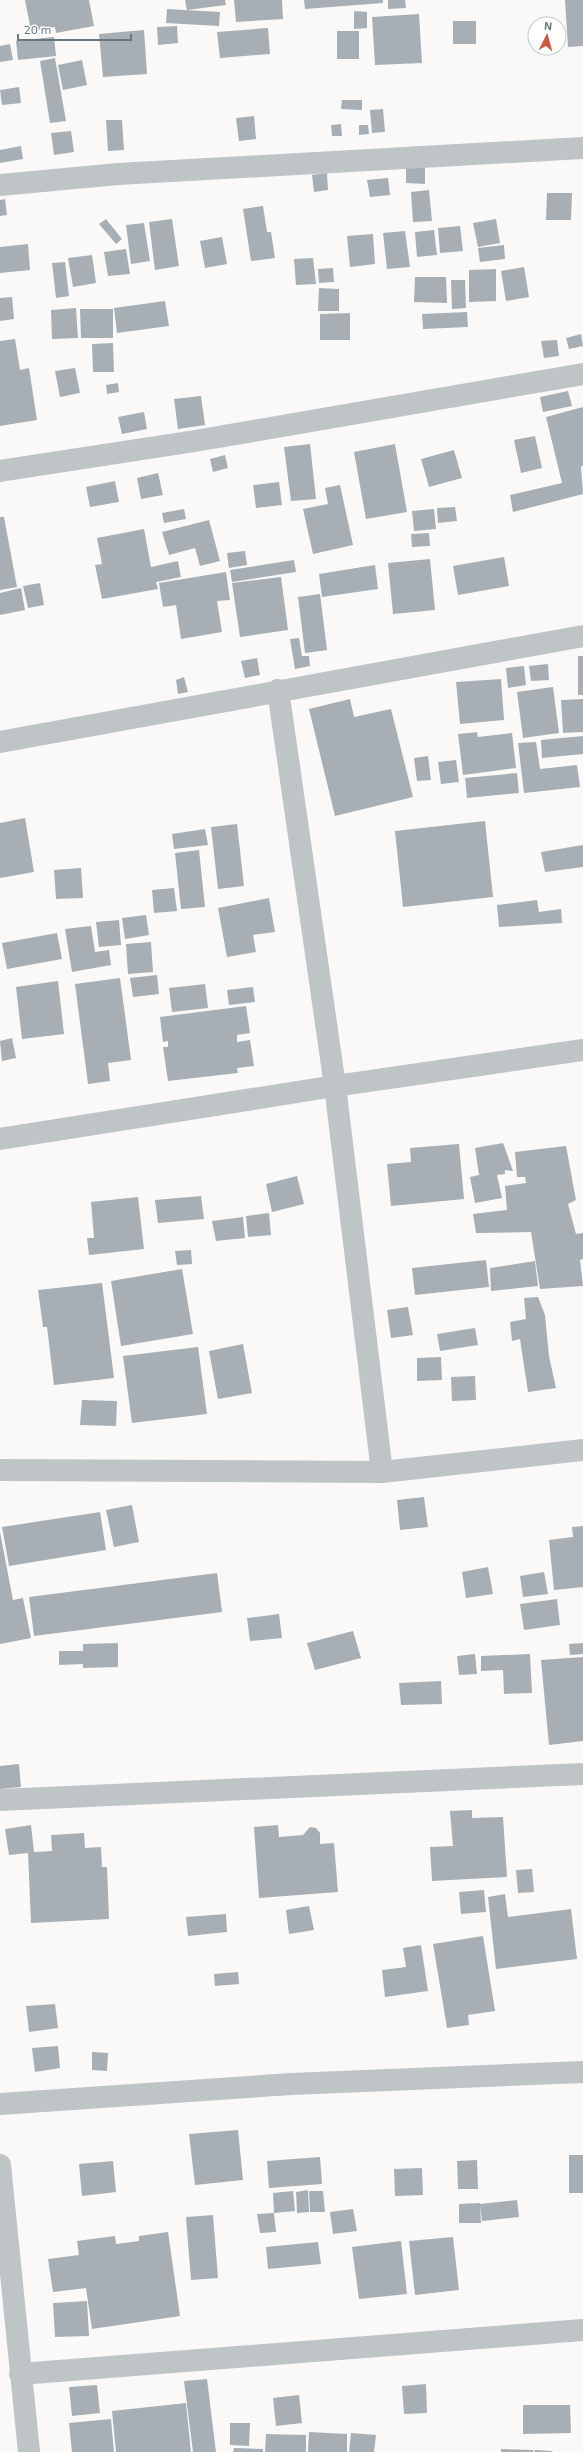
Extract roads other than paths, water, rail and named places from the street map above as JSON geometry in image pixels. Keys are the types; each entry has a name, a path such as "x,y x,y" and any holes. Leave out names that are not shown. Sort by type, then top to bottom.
{"street":[{"path":"0,185 118,174 583,148"},
{"path":"0,471 195,441 583,374"},
{"path":"0,742 278,690 583,636"},
{"path":"278,690 335,1086 382,1472"},
{"path":"0,1139 335,1086 583,1050"},
{"path":"0,1470 382,1472 583,1450"},
{"path":"0,1800 583,1774"},
{"path":"0,2104 291,2084 583,2072"},
{"path":"0,2165 4,2270 20,2374 29,2452"},
{"path":"20,2374 583,2330"}]}
